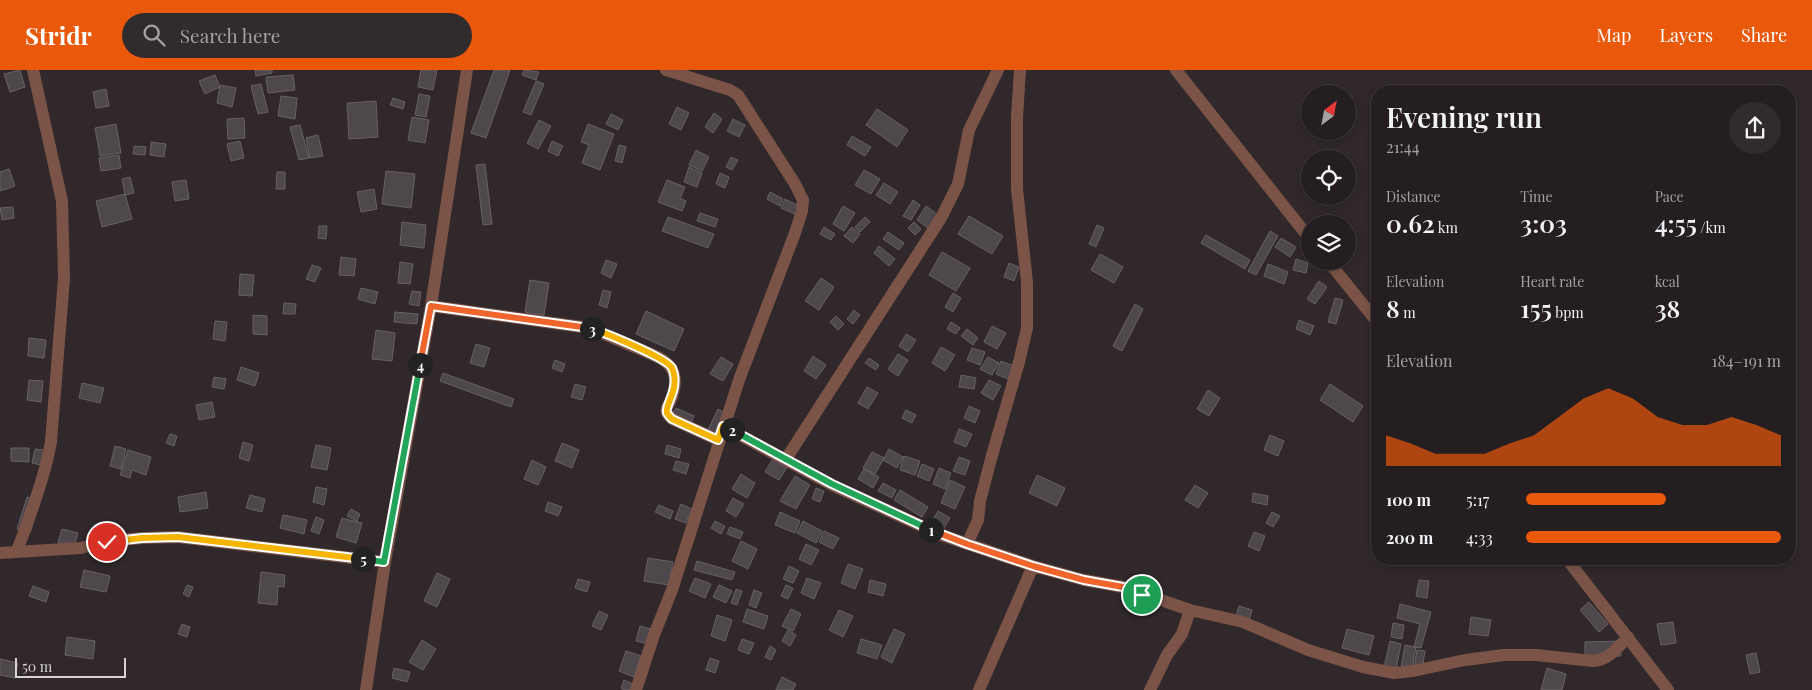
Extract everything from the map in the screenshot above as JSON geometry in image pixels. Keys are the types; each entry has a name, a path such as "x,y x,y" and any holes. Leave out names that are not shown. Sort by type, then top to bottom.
{"street":[{"path":"17,551 43,480 51,442 64,278 62,201 33,70"},
{"path":"366,690 384,562 431,306 467,70"},
{"path":"636,690 654,635 675,581 718,440 795,234 802,211 803,200 795,184 738,95 730,90 666,70"},
{"path":"786,459 941,218 958,184 969,130 998,70"},
{"path":"967,544 978,520 980,501 1027,328 1028,282 1017,189 1020,70"},
{"path":"1176,70 1301,228"},
{"path":"1335,270 1371,314"},
{"path":"431,306 582,327 597,331 658,357 672,367 675,379 675,391 666,409 667,414 672,419 718,440"},
{"path":"723,426 832,484 967,544 1033,566 1084,580 1123,587 1190,610 1243,622 1308,650 1363,667 1394,673 1504,655 1536,655 1593,662 1603,661 1628,637"},
{"path":"0,554 17,551 81,548 107,542 142,538 178,537 384,562"},
{"path":"1572,565 1668,690"},
{"path":"979,690 1033,566"},
{"path":"1150,690 1167,655 1182,634 1190,610"}],"building":[{"path":"20,70 25,87 10,92 4,74"},
{"path":"255,70 272,70 272,73 256,76"},
{"path":"421,70 437,70 433,90 418,87"},
{"path":"494,70 510,70 486,138 471,133"},
{"path":"524,70 539,72 536,80 522,75"},
{"path":"215,75 220,87 205,94 199,81"},
{"path":"293,75 295,90 268,93 266,77"},
{"path":"536,81 544,84 531,115 523,112"},
{"path":"261,84 268,112 258,114 251,86"},
{"path":"220,85 236,88 232,107 217,103"},
{"path":"106,89 109,106 96,108 93,92"},
{"path":"419,94 430,96 426,117 415,115"},
{"path":"281,96 297,98 295,119 278,116"},
{"path":"393,98 405,102 403,109 390,105"},
{"path":"376,101 378,137 349,139 347,103"},
{"path":"677,107 689,113 681,130 669,124"},
{"path":"877,109 908,130 897,147 866,125"},
{"path":"714,113 722,119 713,133 705,127"},
{"path":"611,114 623,120 618,130 606,124"},
{"path":"412,117 429,120 425,143 408,140"},
{"path":"244,118 245,138 228,139 227,119"},
{"path":"733,119 745,125 739,137 727,131"},
{"path":"539,120 551,126 538,149 527,143"},
{"path":"116,124 121,153 100,156 95,128"},
{"path":"588,124 614,134 600,170 582,163 589,145 581,142"},
{"path":"300,125 309,158 299,160 290,127"},
{"path":"318,135 323,156 310,158 306,138"},
{"path":"852,136 871,147 865,156 847,145"},
{"path":"240,141 244,158 231,161 227,144"},
{"path":"552,141 563,146 558,156 548,151"},
{"path":"151,142 166,144 164,157 150,155"},
{"path":"619,145 626,147 622,163 615,161"},
{"path":"134,146 146,147 145,155 133,154"},
{"path":"696,150 709,157 702,171 689,165"},
{"path":"119,155 121,168 101,171 99,158"},
{"path":"731,157 738,160 732,170 726,167"},
{"path":"485,164 492,224 483,225 476,165"},
{"path":"689,167 702,173 697,187 684,182"},
{"path":"9,169 15,186 0,191 0,172"},
{"path":"864,170 880,179 871,194 855,185"},
{"path":"386,171 415,174 411,208 382,204"},
{"path":"277,172 285,172 285,189 276,189"},
{"path":"720,173 729,177 725,188 716,184"},
{"path":"130,177 134,193 125,195 122,179"},
{"path":"186,180 189,199 175,201 172,182"},
{"path":"667,180 685,187 680,198 686,201 682,211 658,202"},
{"path":"884,183 898,192 890,204 876,195"},
{"path":"374,189 377,209 361,212 357,192"},
{"path":"770,192 783,199 780,206 767,199"},
{"path":"125,194 132,219 102,227 96,201"},
{"path":"785,199 803,208 799,216 781,208"},
{"path":"913,200 920,205 911,220 903,216"},
{"path":"843,206 855,213 844,231 833,224"},
{"path":"926,206 937,214 928,228 917,220"},
{"path":"13,207 14,218 2,220 0,208"},
{"path":"700,213 718,219 715,227 697,221"},
{"path":"969,216 1003,236 992,254 958,234"},
{"path":"668,217 714,234 708,248 662,231"},
{"path":"865,217 870,222 860,232 855,227"},
{"path":"402,222 426,225 424,248 400,245"},
{"path":"914,222 921,229 915,235 908,228"},
{"path":"1097,225 1104,228 1096,247 1089,244"},
{"path":"319,226 327,226 326,239 318,238"},
{"path":"824,227 835,234 831,240 820,234"},
{"path":"852,227 860,234 853,243 844,236"},
{"path":"1270,231 1278,236 1256,275 1248,271"},
{"path":"888,232 904,243 899,250 883,239"},
{"path":"1206,235 1250,260 1245,269 1201,243"},
{"path":"1281,238 1296,247 1290,257 1275,247"},
{"path":"879,246 895,259 889,266 874,253"},
{"path":"942,252 970,268 956,291 929,275"},
{"path":"1100,254 1123,267 1114,283 1091,270"},
{"path":"341,257 356,259 354,276 339,275"},
{"path":"1296,259 1301,261 1301,270 1307,270 1306,273 1293,270"},
{"path":"606,260 617,264 611,278 601,273"},
{"path":"400,262 413,264 410,284 398,283"},
{"path":"1009,263 1019,267 1014,281 1004,277"},
{"path":"1268,264 1288,272 1284,284 1264,276"},
{"path":"312,265 321,268 315,282 306,279"},
{"path":"240,274 254,275 252,296 239,295"},
{"path":"821,278 834,287 819,310 805,301"},
{"path":"530,280 549,283 544,315 525,312"},
{"path":"1319,281 1327,287 1315,304 1307,299"},
{"path":"361,288 378,292 375,304 358,299"},
{"path":"603,290 611,292 607,308 599,305"},
{"path":"412,291 421,292 419,306 409,304"},
{"path":"953,293 961,298 953,312 945,307"},
{"path":"1335,298 1343,300 1336,324 1328,322"},
{"path":"284,303 296,304 295,314 283,314"},
{"path":"1135,304 1143,309 1122,351 1113,346"},
{"path":"854,310 860,315 853,324 847,319"},
{"path":"646,311 684,329 674,351 636,334"},
{"path":"395,312 418,314 417,324 394,322"},
{"path":"253,315 267,316 267,335 253,334"},
{"path":"836,316 844,324 838,330 830,322"},
{"path":"1299,320 1314,326 1310,335 1296,329"},
{"path":"215,321 227,322 225,341 213,339"},
{"path":"951,322 960,328 956,334 947,329"},
{"path":"992,326 1006,333 997,349 984,342"},
{"path":"967,329 978,338 973,345 961,336"},
{"path":"376,330 395,333 392,361 372,359"},
{"path":"906,334 916,340 908,352 899,346"},
{"path":"29,338 46,340 44,358 28,356"},
{"path":"476,344 490,348 484,367 470,363"},
{"path":"941,347 955,355 945,371 932,363"},
{"path":"972,348 985,352 980,365 967,360"},
{"path":"898,354 908,360 898,376 888,369"},
{"path":"813,356 826,365 816,379 804,371"},
{"path":"721,357 733,364 723,381 710,374"},
{"path":"988,357 999,363 992,375 980,369"},
{"path":"869,358 879,365 876,370 865,363"},
{"path":"555,360 565,364 562,372 552,368"},
{"path":"1001,361 1014,366 1008,379 996,374"},
{"path":"241,367 259,373 255,386 237,380"},
{"path":"443,373 514,399 511,407 440,381"},
{"path":"961,375 976,378 974,389 959,387"},
{"path":"214,377 226,379 224,389 212,387"},
{"path":"29,380 43,381 41,402 27,400"},
{"path":"989,380 1001,386 993,400 981,393"},
{"path":"82,383 104,388 100,403 79,398"},
{"path":"575,384 586,387 582,400 571,397"},
{"path":"1330,384 1363,406 1353,422 1320,400"},
{"path":"867,387 878,393 868,409 858,403"},
{"path":"1208,390 1220,398 1209,416 1197,409"},
{"path":"212,402 215,417 199,420 196,405"},
{"path":"969,406 980,411 975,423 964,418"},
{"path":"676,408 694,416 690,425 671,417"},
{"path":"718,409 729,415 718,439 706,434"},
{"path":"906,410 916,415 912,423 902,418"},
{"path":"959,429 972,434 966,447 954,442"},
{"path":"170,434 177,436 174,446 166,443"},
{"path":"1270,435 1284,441 1278,456 1264,450"},
{"path":"243,442 253,445 249,461 239,458"},
{"path":"562,443 579,450 572,468 555,461"},
{"path":"316,445 331,448 327,470 311,467"},
{"path":"667,445 681,449 679,458 665,454"},
{"path":"115,446 126,449 121,469 110,466"},
{"path":"11,448 29,448 29,462 11,461"},
{"path":"35,449 44,450 41,465 32,463"},
{"path":"889,449 903,457 897,468 883,460"},
{"path":"128,450 151,457 146,475 132,470 130,478 120,475"},
{"path":"872,452 884,458 875,474 863,468"},
{"path":"904,456 920,461 915,475 900,470"},
{"path":"959,457 970,461 965,475 953,471"},
{"path":"773,459 787,467 779,480 765,472"},
{"path":"532,460 546,467 538,485 524,479"},
{"path":"676,461 689,464 686,474 673,470"},
{"path":"922,464 934,469 929,481 917,476"},
{"path":"939,468 951,473 945,489 933,484"},
{"path":"864,469 879,477 873,488 858,479"},
{"path":"741,474 755,483 747,498 732,489"},
{"path":"1037,475 1065,488 1057,506 1029,493"},
{"path":"795,476 810,485 796,509 780,501"},
{"path":"950,480 965,487 955,509 941,503"},
{"path":"883,483 896,490 892,498 878,491"},
{"path":"1195,485 1208,493 1198,508 1185,500"},
{"path":"316,487 327,489 324,505 313,502"},
{"path":"816,488 824,491 820,502 812,499"},
{"path":"900,490 928,507 922,517 894,500"},
{"path":"206,492 208,508 180,512 178,497"},
{"path":"1253,493 1268,496 1267,505 1252,502"},
{"path":"250,495 265,499 262,512 246,508"},
{"path":"27,497 40,501 30,533 17,529"},
{"path":"733,498 744,504 736,517 726,511"},
{"path":"548,502 562,507 558,516 545,511"},
{"path":"681,504 692,509 686,523 675,519"},
{"path":"659,505 673,511 670,519 655,512"},
{"path":"351,509 360,514 357,521 347,516"},
{"path":"938,511 950,518 942,531 930,524"},
{"path":"780,512 800,521 795,533 775,525"},
{"path":"1272,512 1280,516 1273,527 1266,523"},
{"path":"283,515 307,520 304,534 280,528"},
{"path":"316,517 324,520 319,534 311,531"},
{"path":"342,518 362,523 356,543 336,537"},
{"path":"715,521 725,526 721,534 711,528"},
{"path":"803,521 822,531 816,543 797,533"},
{"path":"730,527 743,532 740,539 727,534"},
{"path":"62,529 78,533 74,547 58,543"},
{"path":"824,531 839,538 833,549 819,542"},
{"path":"1254,532 1265,536 1259,551 1248,546"},
{"path":"741,541 757,549 748,569 732,561"},
{"path":"806,544 819,550 811,565 799,559"},
{"path":"648,558 673,562 669,585 644,581"},
{"path":"697,561 735,572 732,580 694,570"},
{"path":"848,564 863,569 855,589 841,583"},
{"path":"789,566 799,571 793,583 783,579"},
{"path":"84,570 110,576 106,592 80,587"},
{"path":"261,572 285,575 284,587 278,586 277,605 258,603"},
{"path":"437,573 450,579 437,607 424,601"},
{"path":"695,578 711,584 705,598 689,591"},
{"path":"807,578 821,583 814,599 801,593"},
{"path":"578,579 590,582 587,592 575,588"},
{"path":"870,580 886,584 883,596 868,592"},
{"path":"1419,580 1429,581 1427,598 1416,596"},
{"path":"187,585 193,587 189,597 183,594"},
{"path":"719,585 732,591 726,603 713,597"},
{"path":"786,585 793,588 788,599 781,596"},
{"path":"33,586 49,592 46,602 29,596"},
{"path":"736,589 742,591 737,605 731,603"},
{"path":"754,590 762,593 756,608 749,605"},
{"path":"1589,602 1608,624 1599,632 1580,610"},
{"path":"1400,604 1431,612 1421,648 1414,647 1420,624 1397,618"},
{"path":"1239,606 1252,610 1249,621 1236,617"},
{"path":"747,609 768,616 764,629 743,622"},
{"path":"791,609 801,614 793,631 782,626"},
{"path":"839,610 853,616 843,637 829,630"},
{"path":"599,611 608,615 601,630 592,626"},
{"path":"717,615 732,620 725,641 711,636"},
{"path":"1471,617 1491,620 1488,636 1469,634"},
{"path":"1673,622 1676,643 1661,645 1657,624"},
{"path":"1393,623 1404,625 1402,639 1391,637"},
{"path":"182,624 190,627 187,637 178,634"},
{"path":"640,626 657,631 654,645 636,641"},
{"path":"894,629 905,634 892,663 881,657"},
{"path":"1347,629 1374,636 1369,655 1342,648"},
{"path":"788,630 796,635 790,646 782,641"},
{"path":"67,637 95,641 93,659 65,655"},
{"path":"742,639 754,643 749,654 738,650"},
{"path":"861,639 882,645 877,659 857,653"},
{"path":"422,640 436,649 423,670 409,662"},
{"path":"1390,641 1401,644 1396,670 1384,668"},
{"path":"1620,641 1621,656 1585,657 1585,642"},
{"path":"1405,645 1416,647 1412,669 1401,667"},
{"path":"770,646 776,650 771,660 765,657"},
{"path":"1417,650 1425,651 1422,670 1414,669"},
{"path":"626,651 641,656 634,677 619,671"},
{"path":"1756,653 1760,672 1750,674 1746,655"},
{"path":"710,658 719,661 715,673 706,670"},
{"path":"0,659 18,663 15,678 0,675"},
{"path":"394,668 410,672 407,682 392,678"},
{"path":"1547,668 1566,674 1562,690 1541,690"},
{"path":"782,677 796,684 793,690 776,690"},
{"path":"624,680 639,687 638,690 625,690 621,688"}],"route":[{"path":"107,542 142,538 178,537 384,562 431,306 582,327 597,331 658,357 672,367 675,391 666,409 667,414 672,419 718,440 723,426 832,484 967,544 1033,566 1084,580 1131,589 1142,595"}]}
